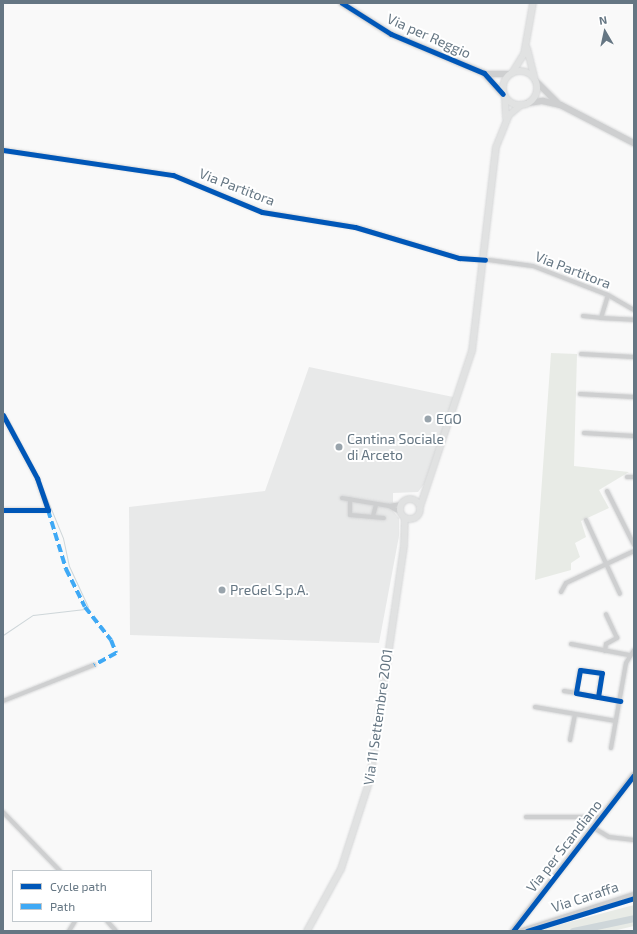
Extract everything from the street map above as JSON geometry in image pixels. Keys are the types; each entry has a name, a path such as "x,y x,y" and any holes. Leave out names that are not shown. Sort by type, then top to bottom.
{"main road":[{"name":"Via 11 Settembre 2001","path":"405,540 412,520 420,507 426,482 468,369 487,260 494,159 505,122 503,85 521,61 527,42 533,3"},
{"name":"Via 11 Settembre 2001","path":"527,42 536,92 528,103"},
{"path":"511,73 524,71 535,80"},
{"path":"504,95 521,105 528,103"},
{"name":"Via 11 Settembre 2001","path":"505,122 521,105"},
{"name":"Via 11 Settembre 2001","path":"413,500 426,482"},
{"path":"412,520 405,518 400,512 401,504 413,500 420,507"},
{"name":"Via 11 Settembre 2001","path":"307,931 341,869 370,779 405,540 405,518"}],"street":[{"name":"Via per Reggio","path":"342,3 391,34 484,73 511,73"},
{"name":"Via per Reggio","path":"484,73 504,95"},
{"path":"535,80 561,105"},
{"path":"528,103 543,101 561,105 634,143"},
{"name":"Via Partitora","path":"3,150 173,174 262,212 355,227 459,258 533,266 608,296 634,310"},
{"path":"601,318 608,296"},
{"path":"583,316 634,320"},
{"path":"581,354 634,357"},
{"path":"580,394 634,397"},
{"path":"3,415 37,478 48,510 3,510"},
{"path":"584,433 634,436"},
{"path":"627,477 634,477"},
{"path":"608,491 634,545"},
{"path":"342,498 376,505 389,506 401,504"},
{"path":"350,499 350,515 384,518"},
{"path":"373,516 376,505"},
{"path":"389,506 400,512"},
{"path":"586,520 620,594"},
{"path":"561,592 566,583 634,551"},
{"path":"605,651 606,644 617,638 606,614"},
{"path":"571,644 629,655"},
{"path":"611,748 629,655 634,650"},
{"path":"3,701 94,665"},
{"path":"576,693 580,670 602,673 598,697"},
{"path":"564,691 620,700"},
{"path":"535,707 616,721"},
{"path":"570,740 575,714"},
{"name":"Via per Scandiano","path":"513,931 634,775"},
{"path":"3,812 59,870"},
{"path":"526,816 602,817"},
{"path":"594,828 609,837 634,840"},
{"name":"Via Caraffa","path":"520,931 634,894"},
{"path":"68,931 74,922"},
{"path":"108,922 116,931"}],"shaded area":[{"path":"551,353 577,354 574,466 629,472 599,490 609,508 581,521 586,537 575,543 580,557 571,563 571,570 535,580"},
{"path":"309,367 458,398 425,483 418,492 393,493 393,511 399,518 399,536 379,643 130,635 129,507 265,491"},
{"path":"634,905 634,926 613,931 535,931"}],"waterway":[{"path":"8,419 37,474"},
{"path":"42,487 63,538 69,566 88,607"},
{"path":"3,635 33,615 85,609"},
{"path":"573,931 634,918"}],"marked path":[{"path":"48,510 66,569 85,607 111,640 116,653 94,665"}],"cycle path":[{"path":"342,3 391,34 484,73 503,94"},
{"path":"3,150 173,175 262,212 355,227 459,258 485,260"},
{"path":"3,415 37,478 48,510 3,510"},
{"path":"598,697 602,673 580,670 576,693 620,701"},
{"path":"513,931 634,775"},
{"path":"527,931 634,898"}],"place":[{"name":"EGO","path":"428,419"},
{"name":"Cantina Sociale di Arceto","path":"339,447"},
{"name":"PreGel S.p.A.","path":"222,590"}]}
